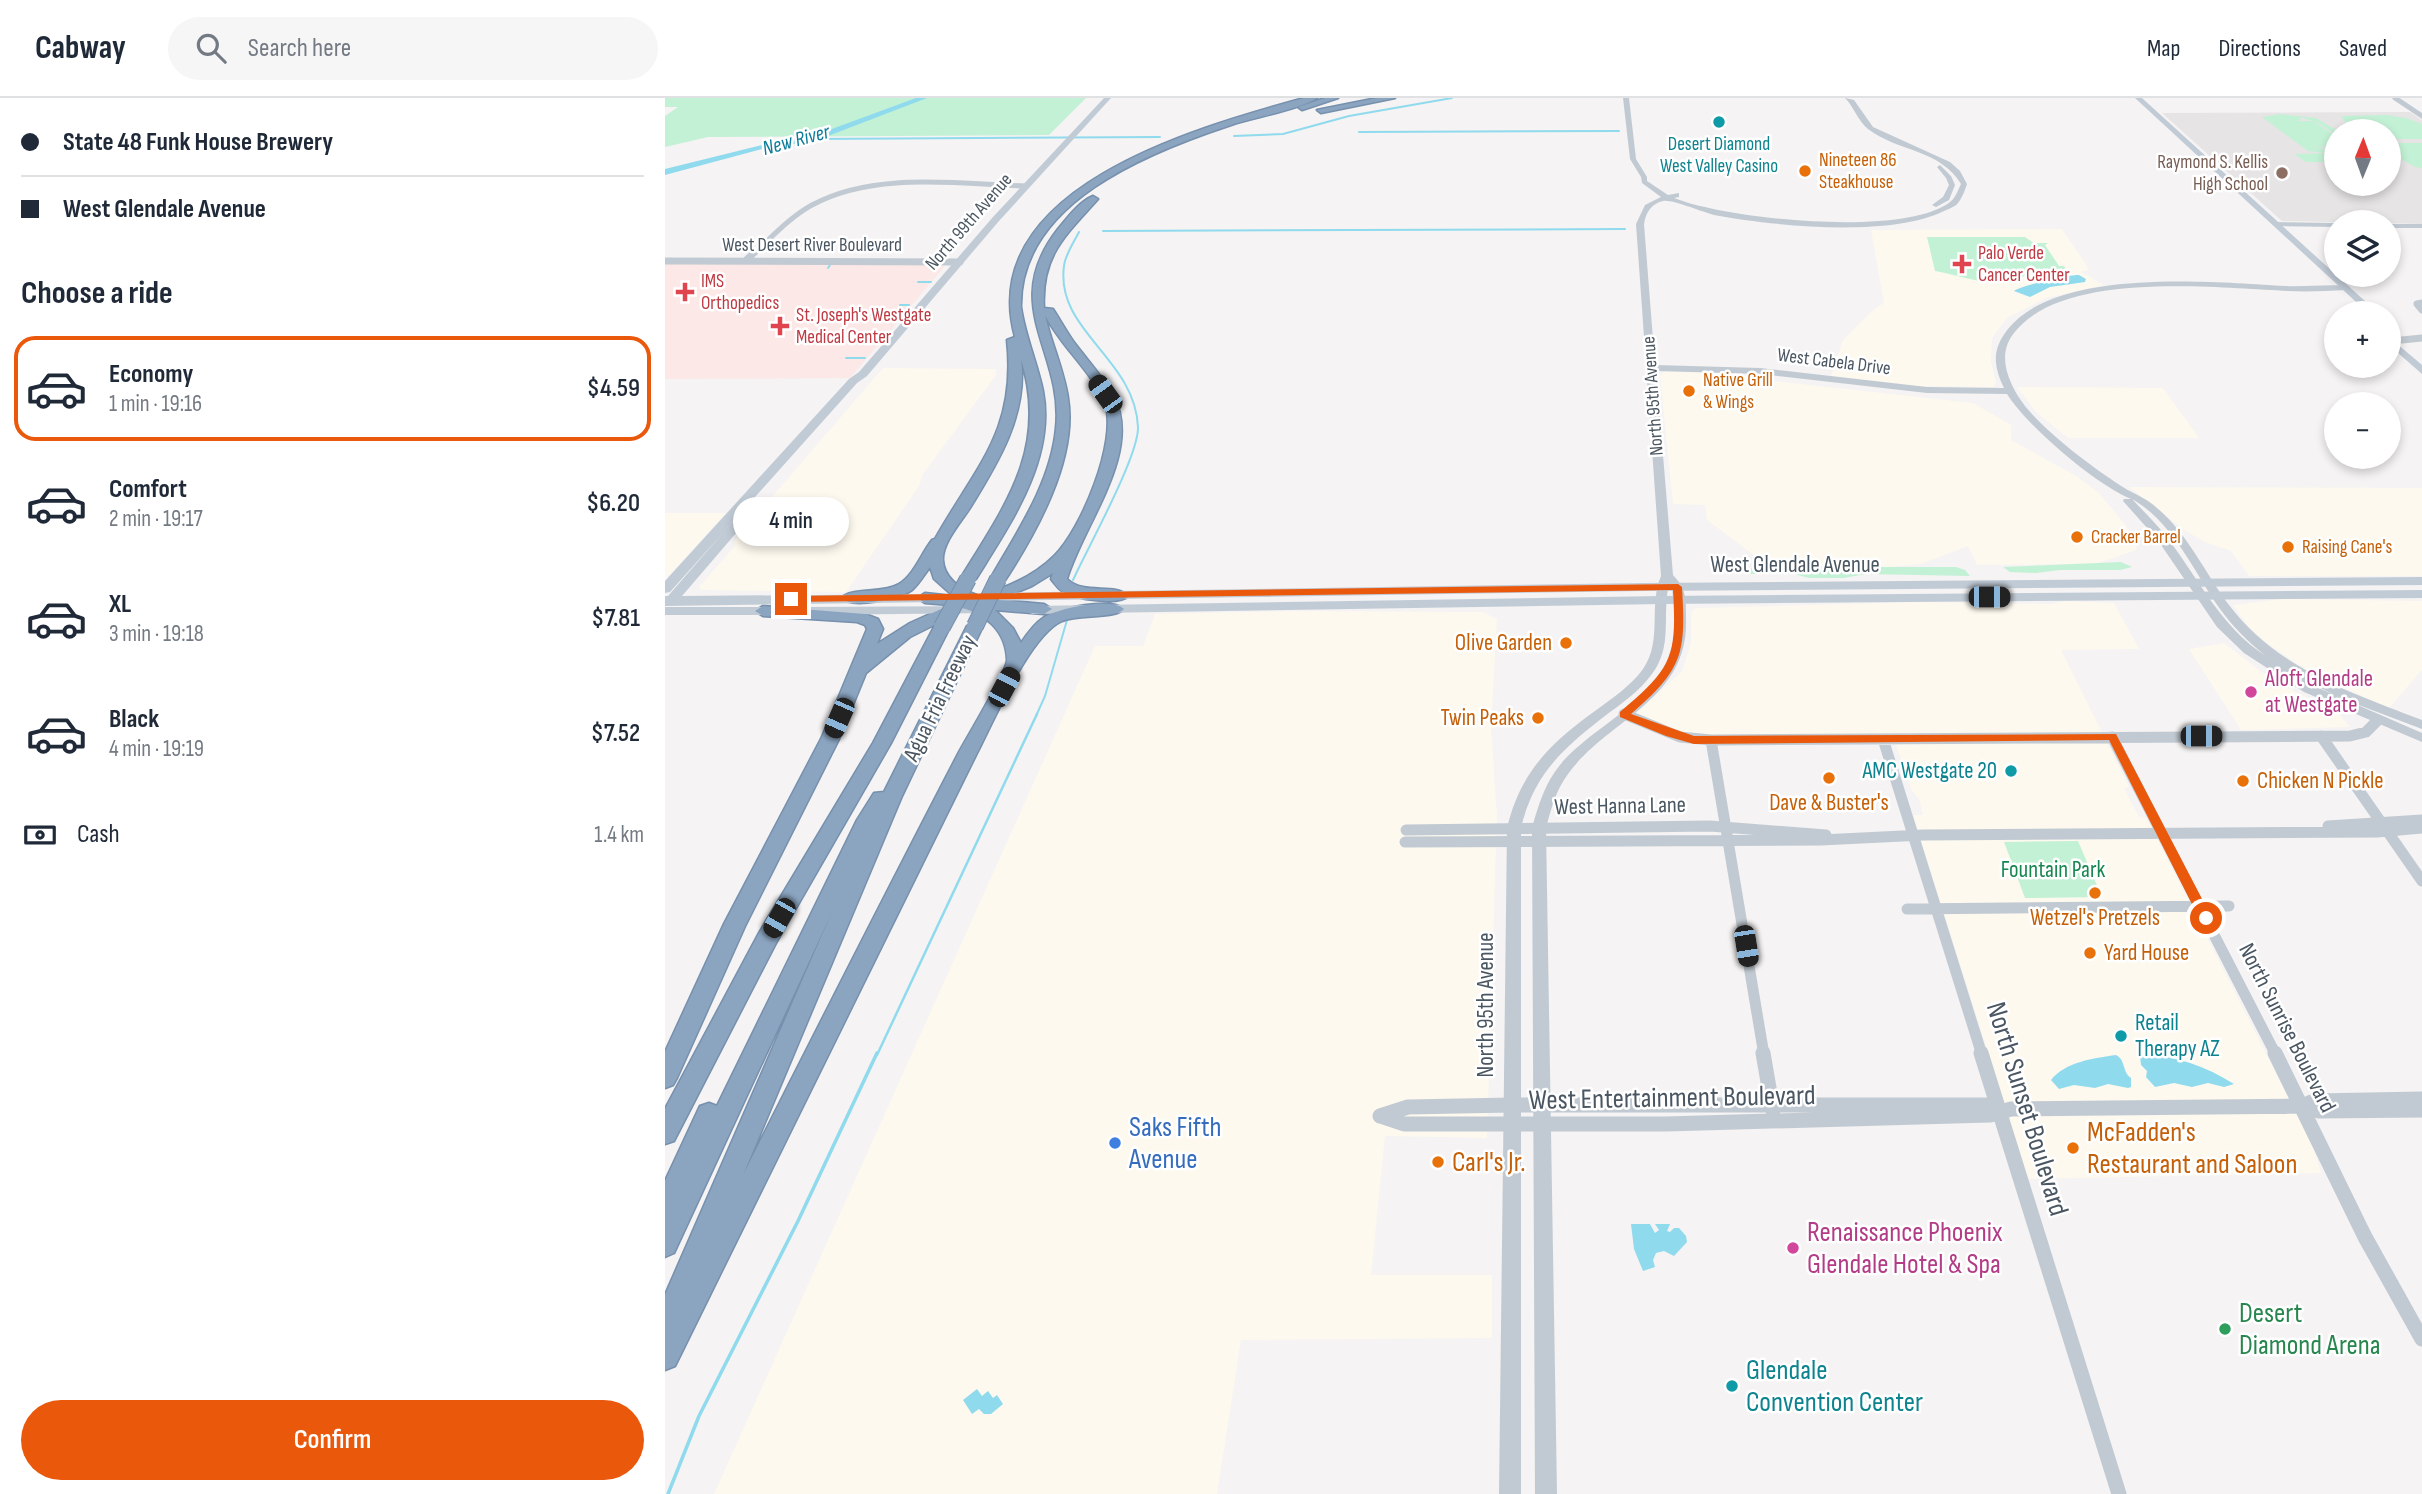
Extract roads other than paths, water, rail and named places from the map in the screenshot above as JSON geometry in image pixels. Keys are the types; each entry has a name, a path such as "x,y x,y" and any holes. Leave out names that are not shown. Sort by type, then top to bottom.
{"highway":[{"path":"1064,207 1084,187 1131,158 1195,130 1290,98"},
{"name":"Agua Fria Freeway","path":"665,1133 767,939 882,743 942,626 1017,491 1033,452 1038,396 1015,309 1016,285 1023,261 1039,233 1064,207 1107,175 1153,151 1231,121 1313,98"},
{"name":"Agua Fria Freeway","path":"665,1327 977,605 998,579 1044,492 1061,442 1064,401 1038,309 1041,273 1050,249 1067,223 1097,196 1132,172 1197,140 1334,98"},
{"path":"1297,115 1391,98"},
{"path":"1132,172 1203,142 1254,127"},
{"path":"1041,273 1047,308 1058,332 1105,394 1115,420 1115,440 1110,461 1060,574 1061,583 1072,591 1118,602"},
{"path":"1015,309 1011,322 1017,377 1014,409 989,464 936,554 938,573 947,583 1010,633 1015,645 1016,665"},
{"path":"849,598 883,594 907,585 945,535"},
{"path":"977,605 1049,568 1073,542"},
{"path":"852,686 866,665 886,646 915,627 953,610 1033,597"},
{"path":"665,1356 967,755 1016,665 1037,632 1047,622 1072,612 1118,602"},
{"path":"920,604 1044,610"},
{"path":"665,1078 730,934 813,773 874,635 872,622 859,617 763,611"},
{"path":"665,1209 772,983 866,798 882,743"},
{"path":"665,1244 841,870 867,820 911,755"}],"main road":[{"name":"North 99th Avenue","path":"666,601 853,381 863,374 1026,186 1108,98"},
{"path":"2138,98 2195,151 2195,156 2277,224 2324,272"},
{"path":"2219,174 2246,204 2324,274"},
{"path":"2246,204 2277,224"},
{"path":"2339,287 2351,301"},
{"path":"2339,287 2357,301"},
{"path":"2402,340 2422,359"},
{"path":"2401,351 2422,371"},
{"name":"North 99th Avenue","path":"726,529 742,519 775,474"},
{"name":"West Glendale Avenue","path":"1044,610 1118,602 1663,588 1678,593 2201,596 2214,589 2422,581"},
{"name":"West Glendale Avenue","path":"1678,593 2193,583 2214,589 2346,595 2422,594"},
{"path":"2346,595 2367,588 2422,587"},
{"name":"West Glendale Avenue","path":"1033,597 1118,602"},
{"path":"666,601 849,598 920,604 953,610"},
{"path":"666,601 763,611 920,604"}],"street":[{"path":"1626,98 1633,159 1648,186 1676,198 1742,212 1860,220 1916,212 1946,198 1952,185 1944,170 1925,158 1868,134 1852,119 1846,105 1838,98"},
{"path":"1848,98 1855,103 1865,124 1889,141"},
{"path":"2395,98 2422,116"},
{"path":"745,261 812,206 851,191 887,186 1026,186"},
{"name":"North 95th Avenue","path":"1510,1494 1514,835 1522,797 1543,762 1635,685 1650,668 1661,642 1663,588 1653,368 1640,236 1642,215 1676,198"},
{"path":"2277,224 2324,225"},
{"path":"2401,226 2422,226"},
{"name":"West Desert River Boulevard","path":"665,261 960,262"},
{"path":"2324,286 2123,286 2078,293 2040,306 2017,321 2002,345 2001,367 2011,391 2037,424 2122,491 2139,499 2165,523 2243,629 2277,658 2329,687 2422,725"},
{"path":"2402,340 2422,340"},
{"name":"West Cabela Drive","path":"1653,368 1760,371 1927,390 2011,391"},
{"path":"2122,491 2125,498 2161,537 2228,632 2268,665 2324,696 2422,738"},
{"path":"1546,1494 1539,835 1544,804 1560,772 1577,753 1657,686 1668,671 1679,640 1678,593 1663,588"},
{"path":"1623,714 1680,737 1711,740 2321,736 2361,734 2371,729 2378,720"},
{"path":"2321,736 2422,881"},
{"name":"North Sunrise Boulevard","path":"2112,737 2302,1106 2365,1237 2422,1339"},
{"name":"North Sunset Boulevard","path":"1883,739 2119,1494"},
{"path":"1711,740 1775,1121"},
{"name":"West Hanna Lane","path":"2385,828 2395,820 2422,820"},
{"name":"West Hanna Lane","path":"1406,836 1727,834 1833,838 2422,828"},
{"path":"1906,909 2229,905"},
{"name":"West Entertainment Boulevard","path":"2302,1106 2314,1101 2422,1099"},
{"name":"West Entertainment Boulevard","path":"2000,1111 1988,1105 1540,1105 1512,1115 1404,1124 1380,1116 1408,1107 1512,1115 1540,1124 1869,1120 1895,1116 1990,1115 2000,1111 2302,1106 2319,1111 2422,1110"}],"water":[{"path":"2079,275 2086,279 2085,282 2050,287 2030,297 2014,291 2025,286"},
{"path":"2142,1054 2190,1063 2234,1084 2224,1087 2208,1083 2192,1087 2174,1083 2155,1087 2146,1077 2147,1071 2141,1065"},
{"path":"2116,1055 2131,1078 2131,1087 2108,1084 2095,1088 2074,1085 2059,1089 2051,1080 2072,1065"},
{"path":"1631,1224 1650,1224 1655,1233 1659,1230 1655,1224 1670,1224 1667,1231 1679,1228 1686,1236 1687,1242 1674,1256 1664,1251 1656,1253 1653,1260 1655,1267 1643,1271 1634,1249"},
{"path":"977,1389 982,1396 988,1391 993,1398 997,1395 1003,1404 991,1414 984,1414 979,1409 972,1414 963,1400"}],"waterway":[{"name":"New River","path":"665,172 762,147 812,139 923,98"},
{"path":"1234,136 1283,134 1349,116 1452,98"},
{"path":"1359,132 1619,131"},
{"path":"812,139 1160,137"},
{"path":"1103,231 1625,229"},
{"path":"1073,580 1122,480 1136,441 1138,427 1134,403 1124,382 1071,309 1064,289 1065,262 1079,232"},
{"path":"918,282 931,282"},
{"path":"900,305 909,305"},
{"path":"866,337 887,334"},
{"path":"846,358 865,358"},
{"path":"1036,716 1045,696 1067,620"},
{"path":"877,1055 1037,714"},
{"path":"668,1494 699,1416 798,1221 877,1053"}],"place":[{"name":"Desert Diamond West Valley Casino","path":"1719,122"},
{"name":"Nineteen 86 Steakhouse","path":"1805,171"},
{"name":"Raymond S. Kellis High School","path":"2282,173"},
{"name":"Palo Verde Cancer Center","path":"1962,264"},
{"name":"IMS Orthopedics","path":"685,292"},
{"name":"St. Joseph's Westgate Medical Center","path":"780,326"},
{"name":"Native Grill & Wings","path":"1689,391"},
{"name":"Cracker Barrel","path":"2077,537"},
{"name":"Raising Cane's","path":"2288,547"},
{"name":"Olive Garden","path":"1566,643"},
{"name":"Aloft Glendale at Westgate","path":"2251,692"},
{"name":"Twin Peaks","path":"1538,718"},
{"name":"AMC Westgate 20","path":"2011,771"},
{"name":"Dave & Buster's","path":"1829,778"},
{"name":"Chicken N Pickle","path":"2243,781"},
{"name":"Wetzel's Pretzels","path":"2095,893"},
{"name":"Yard House","path":"2090,953"},
{"name":"Retail Therapy AZ","path":"2121,1036"},
{"name":"Saks Fifth Avenue","path":"1115,1143"},
{"name":"McFadden's Restaurant and Saloon","path":"2073,1148"},
{"name":"Carl's Jr.","path":"1438,1162"},
{"name":"Renaissance Phoenix Glendale Hotel & Spa","path":"1793,1248"},
{"name":"Desert Diamond Arena","path":"2225,1329"},
{"name":"Glendale Convention Center","path":"1732,1386"}],"park label":[{"name":"Fountain Park","path":"2053,870"}]}
